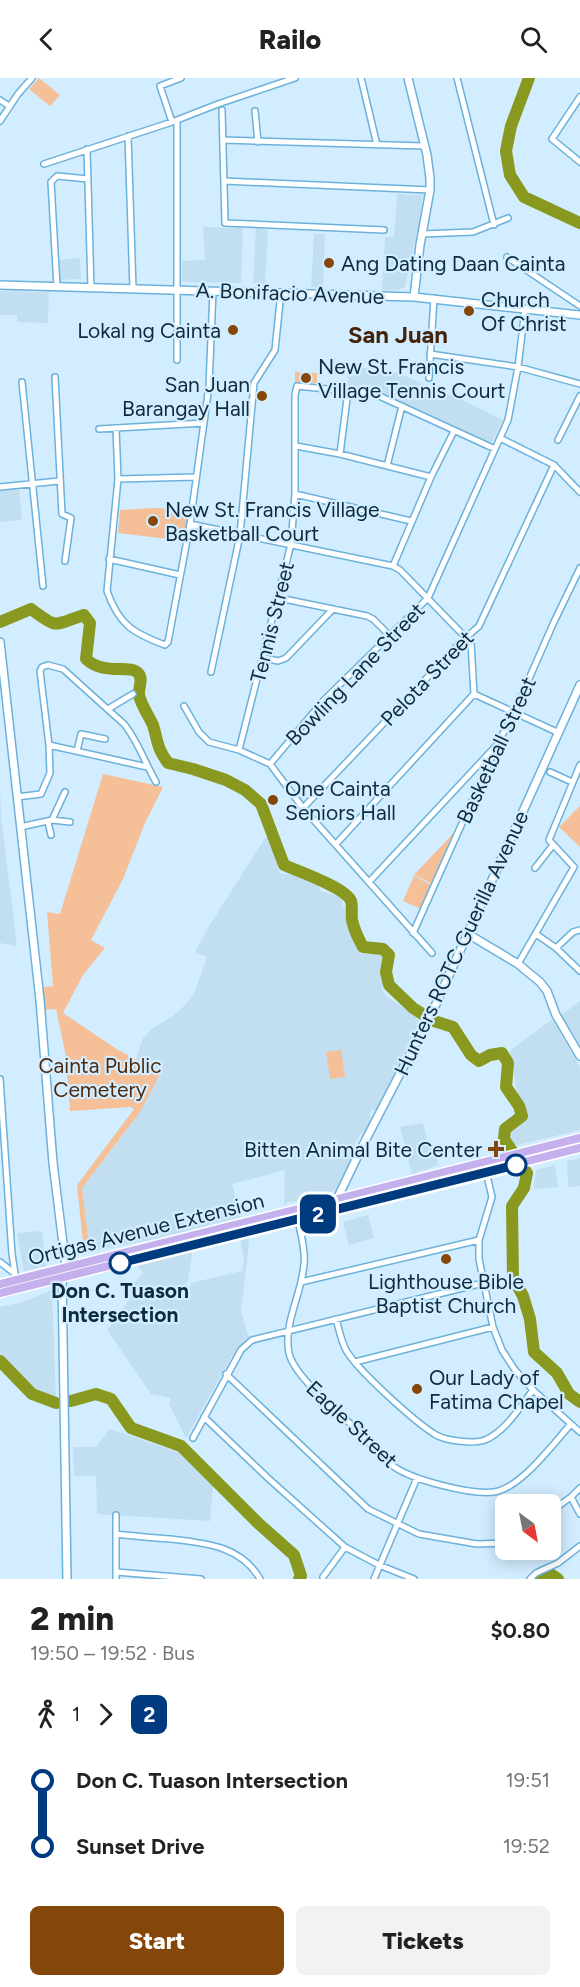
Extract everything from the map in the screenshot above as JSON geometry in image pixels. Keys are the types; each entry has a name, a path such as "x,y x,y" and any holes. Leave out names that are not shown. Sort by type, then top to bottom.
{"main road":[{"name":"Ortigas Avenue Extension","path":"0,1284 15,1276 66,1268 580,1138"},
{"name":"Ortigas Avenue Extension","path":"0,1293 580,1148"}],"street":[{"path":"0,121 32,78"},
{"path":"177,360 175,121 160,86 181,78"},
{"path":"44,164 295,78"},
{"path":"361,78 377,146"},
{"path":"408,78 429,168 430,190 414,297"},
{"path":"457,78 494,225"},
{"path":"0,100 9,106"},
{"path":"579,101 552,139 580,162"},
{"path":"222,111 225,223 384,230"},
{"path":"255,111 258,142"},
{"path":"128,135 133,289"},
{"path":"223,140 424,146"},
{"path":"87,149 91,288"},
{"path":"57,287 51,182 57,176 88,179"},
{"path":"224,181 430,190"},
{"path":"422,234 473,232 508,218"},
{"path":"507,257 580,306"},
{"name":"A. Bonifacio Avenue","path":"0,285 434,298 580,315"},
{"path":"116,428 118,479 107,591 113,608 124,624 141,636 165,645 168,642 190,524 204,423 209,386 213,291"},
{"path":"211,672 240,535 254,383 274,350 280,292"},
{"path":"429,378 434,298"},
{"name":"Bowling Lane Street","path":"270,764 324,701 428,598 508,420 518,367 525,309"},
{"path":"430,354 518,367 580,384"},
{"path":"55,377 62,516 71,518 65,561"},
{"path":"22,382 43,586"},
{"name":"Tennis Street","path":"239,750 291,544 296,446 294,395 297,386 348,391"},
{"path":"340,454 348,391 375,394 454,431 498,444 554,465 580,492"},
{"path":"558,440 580,396"},
{"path":"387,466 402,406"},
{"path":"99,429 204,423"},
{"path":"393,566 411,521 454,431"},
{"path":"296,446 340,454 431,477"},
{"name":"Pelota Street","path":"303,808 479,626 554,465"},
{"path":"118,479 196,477"},
{"path":"0,487 59,481"},
{"path":"295,494 411,521"},
{"path":"190,524 393,566 400,570 471,643 474,694 336,844"},
{"path":"109,559 180,575"},
{"name":"Basketball Street","path":"413,933 497,745 514,713 580,568"},
{"path":"279,598 367,616 390,636"},
{"path":"264,658 279,661 286,658 333,609"},
{"path":"0,642 40,1000 52,1163 66,1268 62,1278 67,1579"},
{"path":"17,797 41,794 50,778 49,745 40,671 42,667 48,666 63,669 130,731 156,782"},
{"name":"Hunters ROTC Guerilla Avenue","path":"337,1199 436,1005 580,685"},
{"path":"108,709 134,694"},
{"path":"474,694 559,733"},
{"path":"184,706 199,732 208,742 239,750 270,764 303,808 432,953"},
{"path":"77,751 81,734 105,739"},
{"path":"49,745 147,767"},
{"path":"369,882 497,745"},
{"path":"580,765 549,840 580,873"},
{"path":"550,772 572,782"},
{"path":"51,835 50,821 65,792"},
{"path":"20,826 50,821 70,822"},
{"path":"535,868 553,845"},
{"path":"518,964 574,867"},
{"path":"556,948 573,932 580,930"},
{"path":"468,934 518,964 540,982 547,991 556,1015 580,1056"},
{"path":"536,934 556,948 580,971"},
{"path":"0,1079 15,1276"},
{"path":"484,1162 492,1197 479,1240 479,1258 493,1327 502,1350 515,1370 533,1390 580,1432"},
{"path":"0,1191 9,1197"},
{"name":"Eagle Street","path":"298,1219 305,1263 288,1331 289,1354 293,1364 307,1382 393,1466 417,1478 470,1491 494,1492 508,1487 536,1463 571,1424"},
{"path":"301,1282 479,1240"},
{"path":"0,1262 15,1276"},
{"path":"193,1438 226,1374 246,1344 252,1340 483,1283"},
{"path":"336,1319 346,1350 355,1362 438,1436 469,1442 486,1440 500,1430 533,1390"},
{"path":"355,1362 493,1327"},
{"path":"226,1374 368,1509 419,1534 477,1544 495,1543"},
{"path":"204,1417 345,1547 379,1565 414,1579"},
{"path":"374,1579 417,1478"},
{"path":"561,1504 580,1488"},
{"path":"571,1497 580,1514"},
{"path":"116,1515 116,1576 201,1579"},
{"path":"116,1534 219,1546 241,1557 260,1579"},
{"path":"530,1579 536,1573 558,1563 580,1546"},
{"path":"323,1577 345,1547"}],"shaded area":[{"path":"397,194 423,195 419,223 405,287 398,290 382,290 385,237 394,237"},
{"path":"203,227 243,228 241,283 182,282 182,261 205,260"},
{"path":"256,228 268,230 265,285 253,283"},
{"path":"314,234 325,234 323,288 311,287"},
{"path":"80,258 81,279 59,280 58,260"},
{"path":"0,291 49,292 48,323 17,322 17,315 0,315"},
{"path":"347,368 376,368 400,374 503,420 491,444 427,413 376,392 348,387"},
{"path":"19,487 22,520 0,522 0,488"},
{"path":"0,781 1,816 17,946 0,943"},
{"path":"269,832 279,873 293,875 319,886 320,891 342,897 343,907 348,908 352,933 360,954 379,953 384,958 382,990 386,996 422,1020 377,1111 375,1112 373,1108 369,1114 372,1120 365,1134 361,1133 354,1146 357,1150 336,1190 297,1200 297,1202 287,1202 284,1207 285,1170 232,1184 241,1217 159,1238 90,1252 82,1188 140,1112 160,1073 136,1059 143,1038 153,1028 173,1016 186,1004 195,991 207,957 195,952"},
{"path":"580,1001 580,1047 574,1034 560,1016"},
{"path":"552,1019 580,1067 580,1130 514,1146 508,1139 507,1132 525,1118 517,1093 510,1051"},
{"path":"423,1123 428,1146 433,1145 438,1165 412,1174 400,1127"},
{"path":"580,1158 580,1186 568,1187 567,1161"},
{"path":"555,1165 558,1187 534,1189 536,1170"},
{"path":"368,1215 374,1238 349,1245 343,1222"},
{"path":"42,1231 46,1266 24,1271 17,1233"},
{"path":"248,1236 249,1245 241,1310 249,1339 232,1356 186,1438 169,1404 171,1398 151,1394 107,1330 131,1297 126,1293 143,1273 135,1263 191,1250 188,1281 185,1284 183,1297 188,1298 191,1283 242,1271 244,1259 240,1238"},
{"path":"52,1290 56,1402 31,1397 0,1365 0,1307 23,1302"},
{"path":"110,1429 180,1453 213,1486 210,1521 97,1514 96,1476 74,1476 73,1447 96,1447"}],"green space":[{"path":"39,78 60,95 50,106 29,89"},
{"name":"New St. Francis Village Tennis Court","path":"295,372 317,373 317,383 295,382"},
{"name":"New St. Francis Village Basketball Court","path":"154,508 188,510 184,541 118,533 120,510"},
{"name":"Cainta Public Cemetery","path":"103,774 163,787 145,823 123,879 91,940 105,948 83,975 63,1013 118,1050 161,1072 140,1112 82,1188 90,1252 84,1253 77,1185 134,1109 131,1107 70,1111 65,1052 56,1009 42,1010 39,988 53,986 47,912 60,914"},
{"path":"580,806 580,847 559,827"},
{"path":"461,825 433,884 414,875"},
{"path":"414,876 432,885 421,909 403,901"},
{"path":"341,1050 345,1077 330,1079 326,1052"}],"waterway":[{"path":"529,78 511,126 506,151 510,175 524,197 580,223"},
{"path":"0,622 31,609 56,624 84,615 90,623 86,659 101,667 129,669 140,675 140,699 168,763 226,780 245,790 261,804 284,865 331,885 351,901 353,924 363,947 383,949 389,955 386,972 389,985 413,1008 434,1021 453,1027 471,1055 479,1061 490,1055 502,1053 508,1063 506,1087 519,1106 522,1116 505,1129 504,1139 527,1173 524,1188 512,1206 513,1278 523,1296 530,1319 534,1352 557,1373 569,1394 580,1402"},
{"path":"0,1361 32,1394 56,1403"},
{"path":"71,1401 96,1394 111,1399 131,1428 181,1446 258,1523 294,1555 301,1576 299,1579"},
{"path":"537,1579 546,1571 558,1579"}],"bus line":[{"name":"2","path":"120,1263 516,1165"}],"place":[{"name":"Ang Dating Daan Cainta","path":"329,263"},
{"name":"Church Of Christ","path":"469,311"},
{"name":"Lokal ng Cainta","path":"233,330"},
{"name":"New St. Francis Village Tennis Court","path":"306,378"},
{"name":"San Juan Barangay Hall","path":"262,396"},
{"name":"New St. Francis Village Basketball Court","path":"153,521"},
{"name":"One Cainta Seniors Hall","path":"273,800"},
{"name":"Bitten Animal Bite Center","path":"496,1149"},
{"name":"Lighthouse Bible Baptist Church","path":"446,1259"},
{"name":"Don C. Tuason Intersection","path":"120,1263"},
{"name":"Our Lady of Fatima Chapel","path":"417,1389"}],"district":[{"name":"San Juan","path":"398,334"}]}
